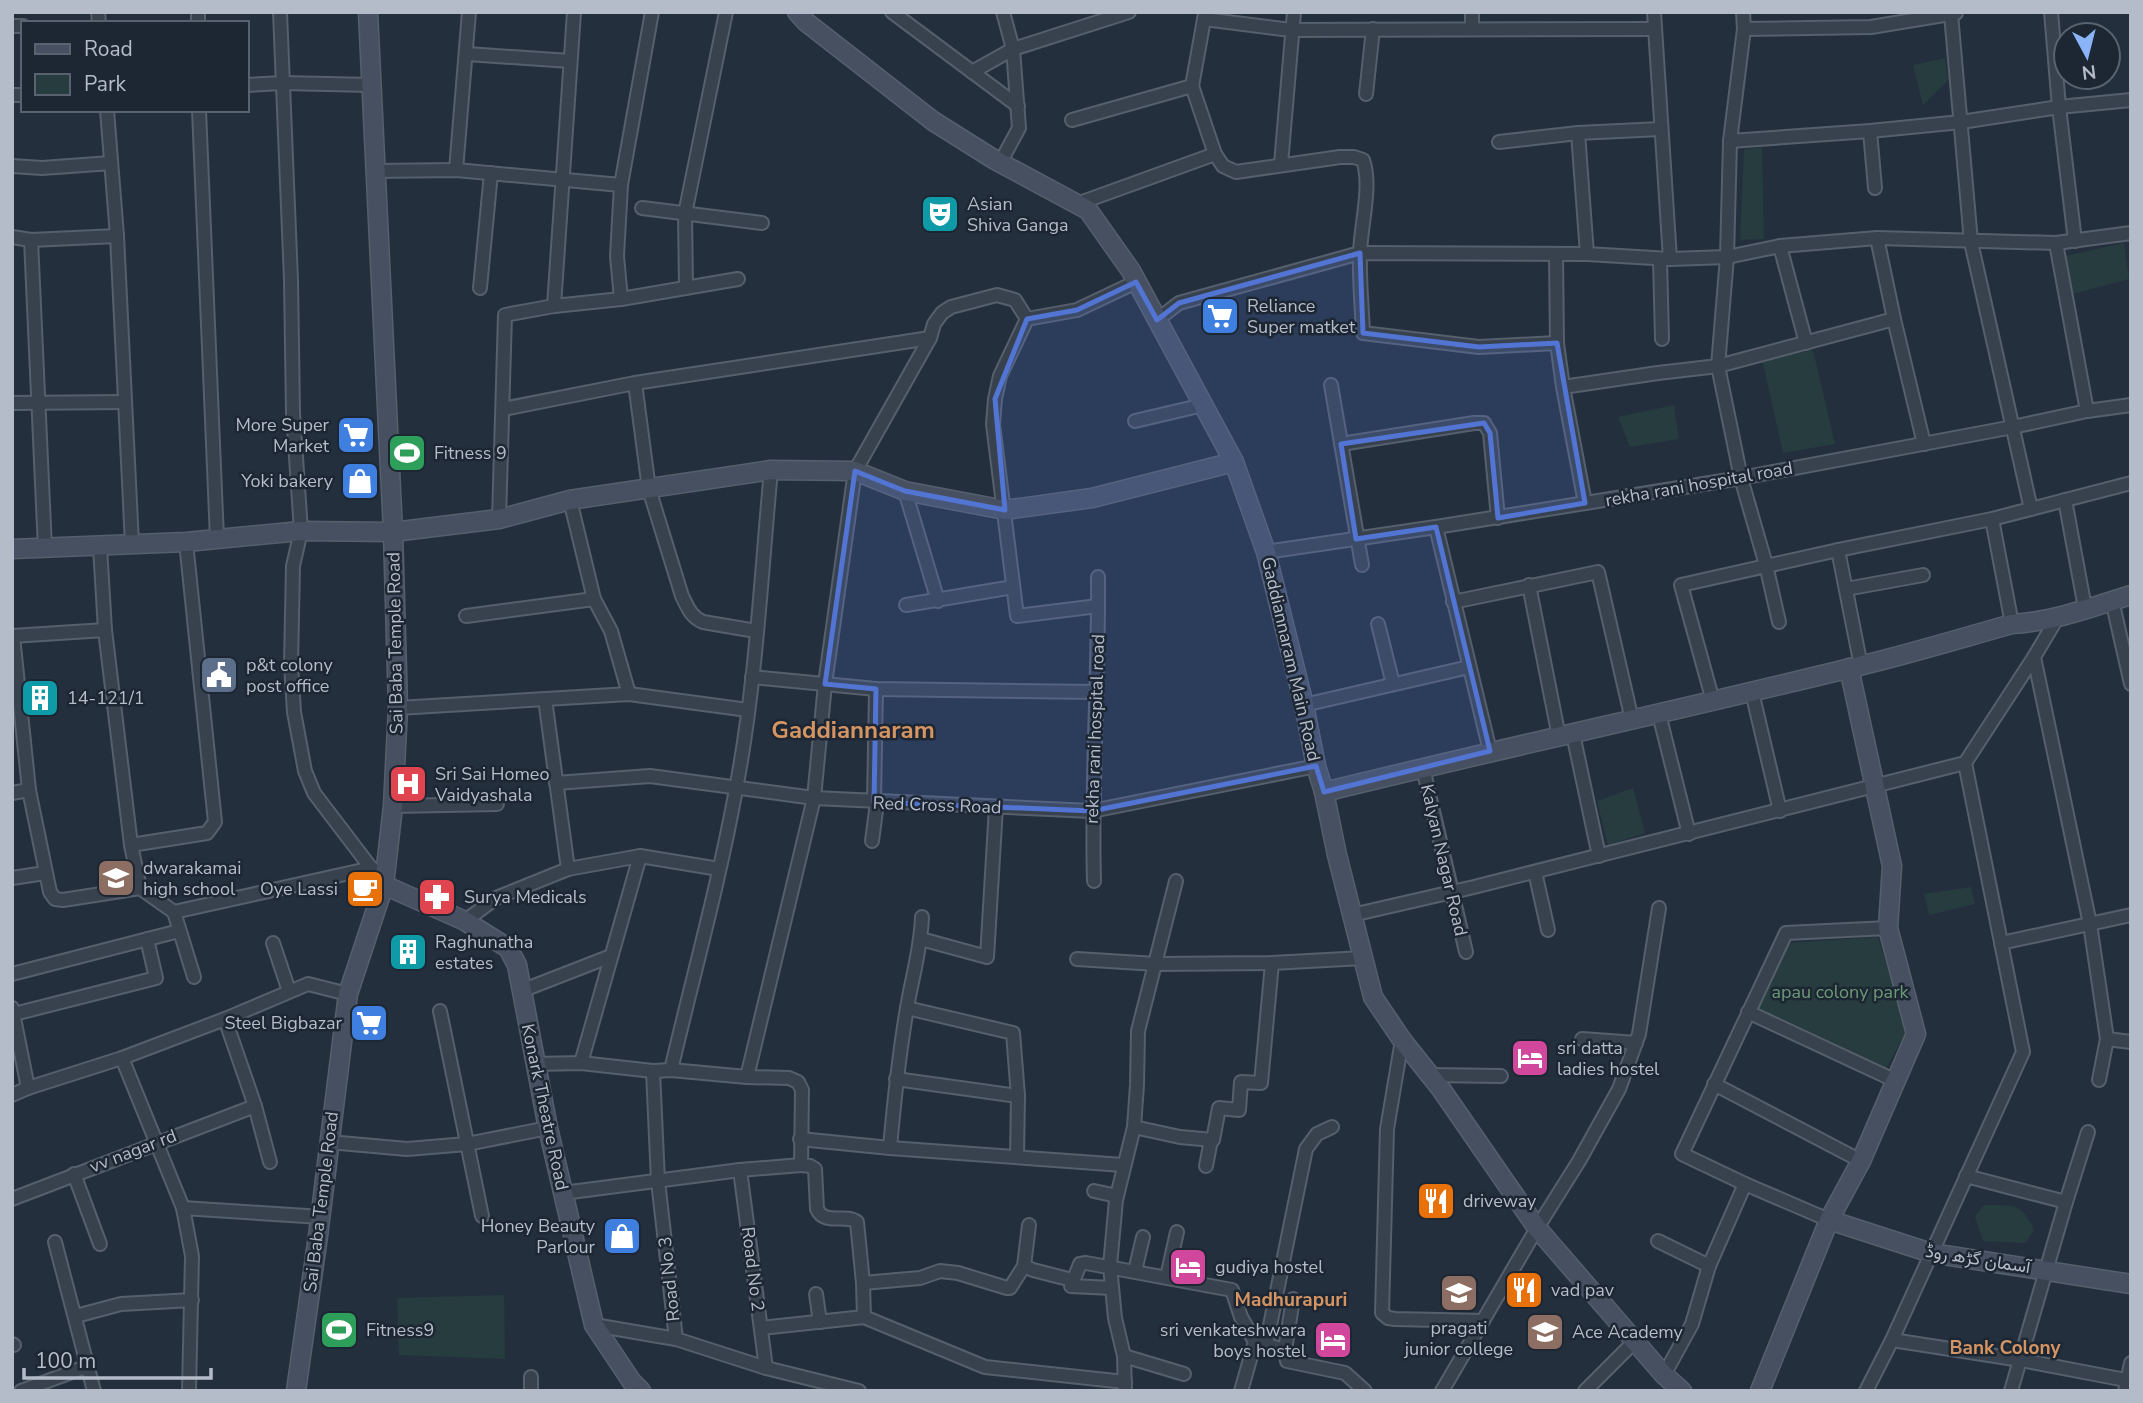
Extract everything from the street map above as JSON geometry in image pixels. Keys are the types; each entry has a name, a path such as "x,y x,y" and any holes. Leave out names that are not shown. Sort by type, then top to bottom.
{"street":[{"path":"280,12 291,280 293,412 302,531 293,566 291,664 294,712 305,771 314,793 384,884"},
{"name":"Sai Baba Temple Road","path":"296,1391 321,1217 348,994 384,884 393,806 398,708 393,532 368,12"},
{"path":"456,170 469,12"},
{"path":"554,306 574,12"},
{"path":"621,299 617,257 621,185 652,12"},
{"path":"686,286 685,214 726,12"},
{"name":"Gaddiannaram Main Road","path":"797,12 806,22 933,121 1000,163 1088,210 1131,271 1234,462 1266,552 1304,705 1315,766 1324,792 1373,998 1537,1228 1664,1375 1682,1391"},
{"path":"892,12 1018,106"},
{"path":"1000,163 1019,128 1013,48 1003,12"},
{"path":"972,72 1013,48 1094,18 1129,12"},
{"path":"1281,164 1294,12"},
{"path":"1472,12 1472,28"},
{"path":"1654,12 1665,259 1662,339"},
{"path":"1743,12 1744,29 1730,141 1727,257 1718,366 1741,478 1779,622"},
{"path":"2051,12 2075,241"},
{"path":"1744,29 1871,27 1954,13 1971,242 2031,509"},
{"path":"1557,343 1479,347 1363,333 1360,253 1365,189 1363,160 1340,157 1236,172 1223,166 1215,154 1192,86 1205,16 1291,30 1654,29"},
{"path":"1366,94 1373,29"},
{"path":"467,54 570,61"},
{"path":"248,85 371,85"},
{"path":"1072,120 1192,86"},
{"path":"1730,141 1961,122 2059,107 2131,100"},
{"path":"107,112 117,236 132,544"},
{"path":"199,112 217,539"},
{"path":"1499,142 1578,133 1660,129"},
{"path":"1870,131 1875,188"},
{"path":"1578,133 1587,254"},
{"path":"1077,204 1215,154"},
{"path":"12,166 41,168 111,163"},
{"path":"375,172 456,170 621,185"},
{"path":"480,288 491,173"},
{"path":"642,208 762,223"},
{"path":"1157,320 1179,303 1360,253 1587,254 1665,259 1727,257 1780,246 1877,238 2056,243 2131,233"},
{"path":"12,237 31,240 117,236"},
{"path":"1877,238 1924,444"},
{"path":"31,240 45,549"},
{"path":"2056,243 2087,411"},
{"path":"1780,246 1806,343"},
{"path":"1556,254 1557,343 1585,503"},
{"path":"499,519 505,316 554,306 621,299 738,279"},
{"path":"1027,319 1077,310 1136,282"},
{"path":"747,1077 814,798 825,684 855,471 942,313 951,307 997,295 1015,300 1027,319"},
{"path":"1027,319 1000,376 993,424 1017,614 1019,617 1098,606"},
{"path":"1563,387 1718,366 1894,319"},
{"path":"503,409 635,383 930,338"},
{"path":"635,383 649,489 682,596 696,619 756,631"},
{"path":"1331,385 1362,565"},
{"path":"12,402 124,402"},
{"path":"1135,421 1203,405"},
{"name":"rekha rani hospital road","path":"1266,552 1741,478 2087,411 2131,405"},
{"path":"1341,444 1484,423 1490,433 1498,517"},
{"path":"12,549 186,542 302,531 393,532 499,519 570,500 771,471 855,471 905,491 1005,510 1092,498 1234,462"},
{"path":"671,1070 736,789 752,677 771,471"},
{"path":"1713,701 1681,585 1992,519 2131,483"},
{"path":"905,491 938,601"},
{"path":"570,500 594,599 611,631 629,694"},
{"path":"2066,500 2085,608"},
{"path":"1992,519 2012,624"},
{"path":"1436,527 1490,751"},
{"path":"131,845 206,833 215,822 186,542"},
{"path":"100,547 105,630 131,845 140,888 174,912 194,977"},
{"path":"1760,1391 1829,1220 1861,1161 1916,1034 1888,928 1892,866 1875,788 1838,550"},
{"path":"1452,602 1598,572 1632,720"},
{"path":"1846,589 1923,575"},
{"name":"rekha rani hospital road","path":"1094,881 1092,811 1098,577"},
{"path":"1529,585 1599,856"},
{"path":"906,605 1013,587"},
{"path":"1324,792 1855,667 2131,595"},
{"path":"466,616 594,599"},
{"path":"2112,600 2131,684"},
{"path":"1352,915 1875,788 1965,763 2035,657 2059,615"},
{"path":"1378,624 1394,684"},
{"path":"105,630 12,636 29,790 45,873 50,892 55,899 140,888"},
{"path":"2035,657 2090,924 2107,1039 2099,1080"},
{"path":"1304,705 1469,667"},
{"path":"752,677 876,689 1097,692"},
{"path":"872,841 876,689"},
{"path":"1752,692 1780,811"},
{"path":"398,708 629,694 748,710"},
{"path":"545,699 568,869"},
{"path":"1659,714 1689,834"},
{"path":"1866,1391 1892,1340 2023,1052 1965,763"},
{"name":"Red Cross Road","path":"556,783 650,776 814,798 1092,811 1315,766"},
{"name":"Kalyan Nagar Road","path":"1423,768 1466,952"},
{"path":"12,793 29,790"},
{"path":"393,806 497,804"},
{"path":"921,939 987,957 996,807"},
{"path":"465,921 496,898 568,869 640,856 719,869"},
{"path":"581,1063 640,856"},
{"path":"174,912 373,868"},
{"path":"1535,872 1549,930"},
{"path":"12,878 45,873"},
{"path":"761,1328 864,1317 985,1367 1125,1386 1124,1356 1115,1318 1110,1266 1117,1196 1134,1127 1138,1031 1176,881"},
{"name":"Konark Theatre Road","path":"384,884 465,921 508,948 517,965 548,1128 594,1325 632,1382 641,1391"},
{"path":"1442,1391 1619,1089 1639,1034 1659,908"},
{"path":"2001,943 2131,915"},
{"path":"890,1149 896,1079 921,939 922,917"},
{"path":"1829,1220 1682,1154 1786,933 1888,928"},
{"path":"12,974 179,931"},
{"path":"28,1088 13,1011 156,978 147,939"},
{"path":"273,943 289,991"},
{"path":"521,991 611,956"},
{"path":"1077,959 1156,964 1272,963 1363,958"},
{"path":"1206,1166 1219,1108 1239,1110 1241,1082 1261,1083 1272,963"},
{"path":"12,1095 225,1019 308,984 348,994"},
{"path":"907,1008 1013,1034 1018,1096 1017,1156"},
{"path":"440,1011 482,1216"},
{"path":"1748,1012 1896,1081"},
{"path":"225,1019 255,1106 270,1162"},
{"path":"1581,1039 1636,1043"},
{"path":"2107,1039 2131,1042"},
{"path":"1402,1040 1387,1129 1382,1313 1395,1319 1483,1321"},
{"path":"121,1058 183,1208 192,1256 189,1391"},
{"path":"535,1064 581,1063 653,1071 789,1078 798,1082 802,1090 801,1165"},
{"name":"Road No 3","path":"653,1071 658,1181 676,1339 829,1387 859,1391"},
{"path":"1429,1074 1502,1076"},
{"path":"896,1079 1018,1096"},
{"path":"1714,1084 1861,1161"},
{"name":"vv nagar rd","path":"12,1199 255,1106"},
{"path":"1134,1127 1180,1137 1210,1140"},
{"path":"1241,1391 1260,1344 1306,1149 1317,1134 1332,1127"},
{"path":"329,1142 407,1149 467,1144 548,1128"},
{"path":"2011,1391 2088,1132"},
{"path":"800,1139 890,1149 1124,1165"},
{"path":"563,1193 740,1170 801,1165 815,1168 817,1209 820,1215 825,1218 851,1218 857,1222 864,1317"},
{"name":"Road No 2","path":"740,1170 766,1368"},
{"path":"74,1174 100,1244"},
{"path":"1966,1176 2066,1202"},
{"path":"1664,1375 1692,1324 1709,1266 1745,1184"},
{"path":"1094,1191 1117,1196"},
{"path":"183,1208 321,1217"},
{"name":"آسمان گڑھ روڈ","path":"1829,1220 1931,1253 2131,1284"},
{"path":"863,1283 920,1279 940,1272 958,1273 1010,1288 1024,1266 1029,1225"},
{"path":"1167,1277 1177,1232"},
{"path":"1135,1271 1143,1237"},
{"path":"1658,1241 1709,1266"},
{"path":"55,1242 94,1391"},
{"path":"1024,1266 1072,1280 1082,1263 1110,1266 1232,1290 1241,1317 1260,1344 1284,1350"},
{"path":"1071,1286 1112,1288"},
{"path":"816,1294 820,1322"},
{"path":"1293,1299 1284,1350 1287,1361 1345,1373 1365,1391"},
{"path":"76,1316 121,1304 192,1300"},
{"path":"594,1325 676,1339"},
{"path":"1892,1340 2021,1360 2127,1384 2131,1363"},
{"path":"1585,1391 1635,1341"},
{"path":"1124,1356 1184,1374"},
{"path":"21,1391 88,1366"}],"highlighted area":[{"path":"1360,253 1363,333 1479,347 1557,343 1585,503 1498,518 1490,433 1484,423 1341,444 1356,539 1436,527 1490,751 1324,792 1316,766 1092,811 874,802 876,689 825,684 855,471 905,491 1005,510 995,399 1027,319 1077,310 1136,282 1157,320 1179,303"}],"green space":[{"path":"1945,58 1948,80 1923,105 1913,65"},
{"path":"1762,148 1764,239 1740,240 1744,149"},
{"path":"2124,243 2129,279 2073,294 2065,256"},
{"path":"1813,350 1835,444 1783,453 1762,359"},
{"path":"1674,405 1679,439 1630,447 1618,417"},
{"path":"1633,788 1645,833 1608,845 1597,801"},
{"path":"1971,887 1975,904 1929,915 1924,894"},
{"name":"apau colony park","path":"1878,937 1907,1030 1884,1072 1757,1011 1789,943"},
{"path":"1984,1205 2015,1207 2025,1214 2034,1230 2025,1243 1983,1241 1975,1216"},
{"path":"504,1295 505,1359 399,1355 397,1298"}],"place":[{"name":"Asian Shiva Ganga","path":"940,214"},
{"name":"Reliance Super matket","path":"1220,316"},
{"name":"More Super Market","path":"356,435"},
{"name":"Fitness 9","path":"407,453"},
{"name":"Yoki bakery","path":"360,481"},
{"name":"p&t colony post office","path":"219,675"},
{"name":"14-121/1","path":"40,698"},
{"name":"Sri Sai Homeo Vaidyashala","path":"408,784"},
{"name":"dwarakamai high school","path":"116,878"},
{"name":"Oye Lassi","path":"365,889"},
{"name":"Surya Medicals","path":"437,897"},
{"name":"Raghunatha estates","path":"408,952"},
{"name":"Steel Bigbazar","path":"369,1023"},
{"name":"sri datta ladies hostel","path":"1530,1058"},
{"name":"driveway","path":"1436,1201"},
{"name":"Honey Beauty Parlour","path":"622,1236"},
{"name":"gudiya hostel","path":"1188,1267"},
{"name":"vad pav","path":"1524,1290"},
{"name":"pragati junior college","path":"1459,1293"},
{"name":"Fitness9","path":"339,1330"},
{"name":"Ace Academy","path":"1545,1332"},
{"name":"sri venkateshwara boys hostel","path":"1333,1340"}],"district":[{"name":"Gaddiannaram","path":"853,730"},
{"name":"Madhurapuri","path":"1291,1300"},
{"name":"Bank Colony","path":"2005,1348"}]}
